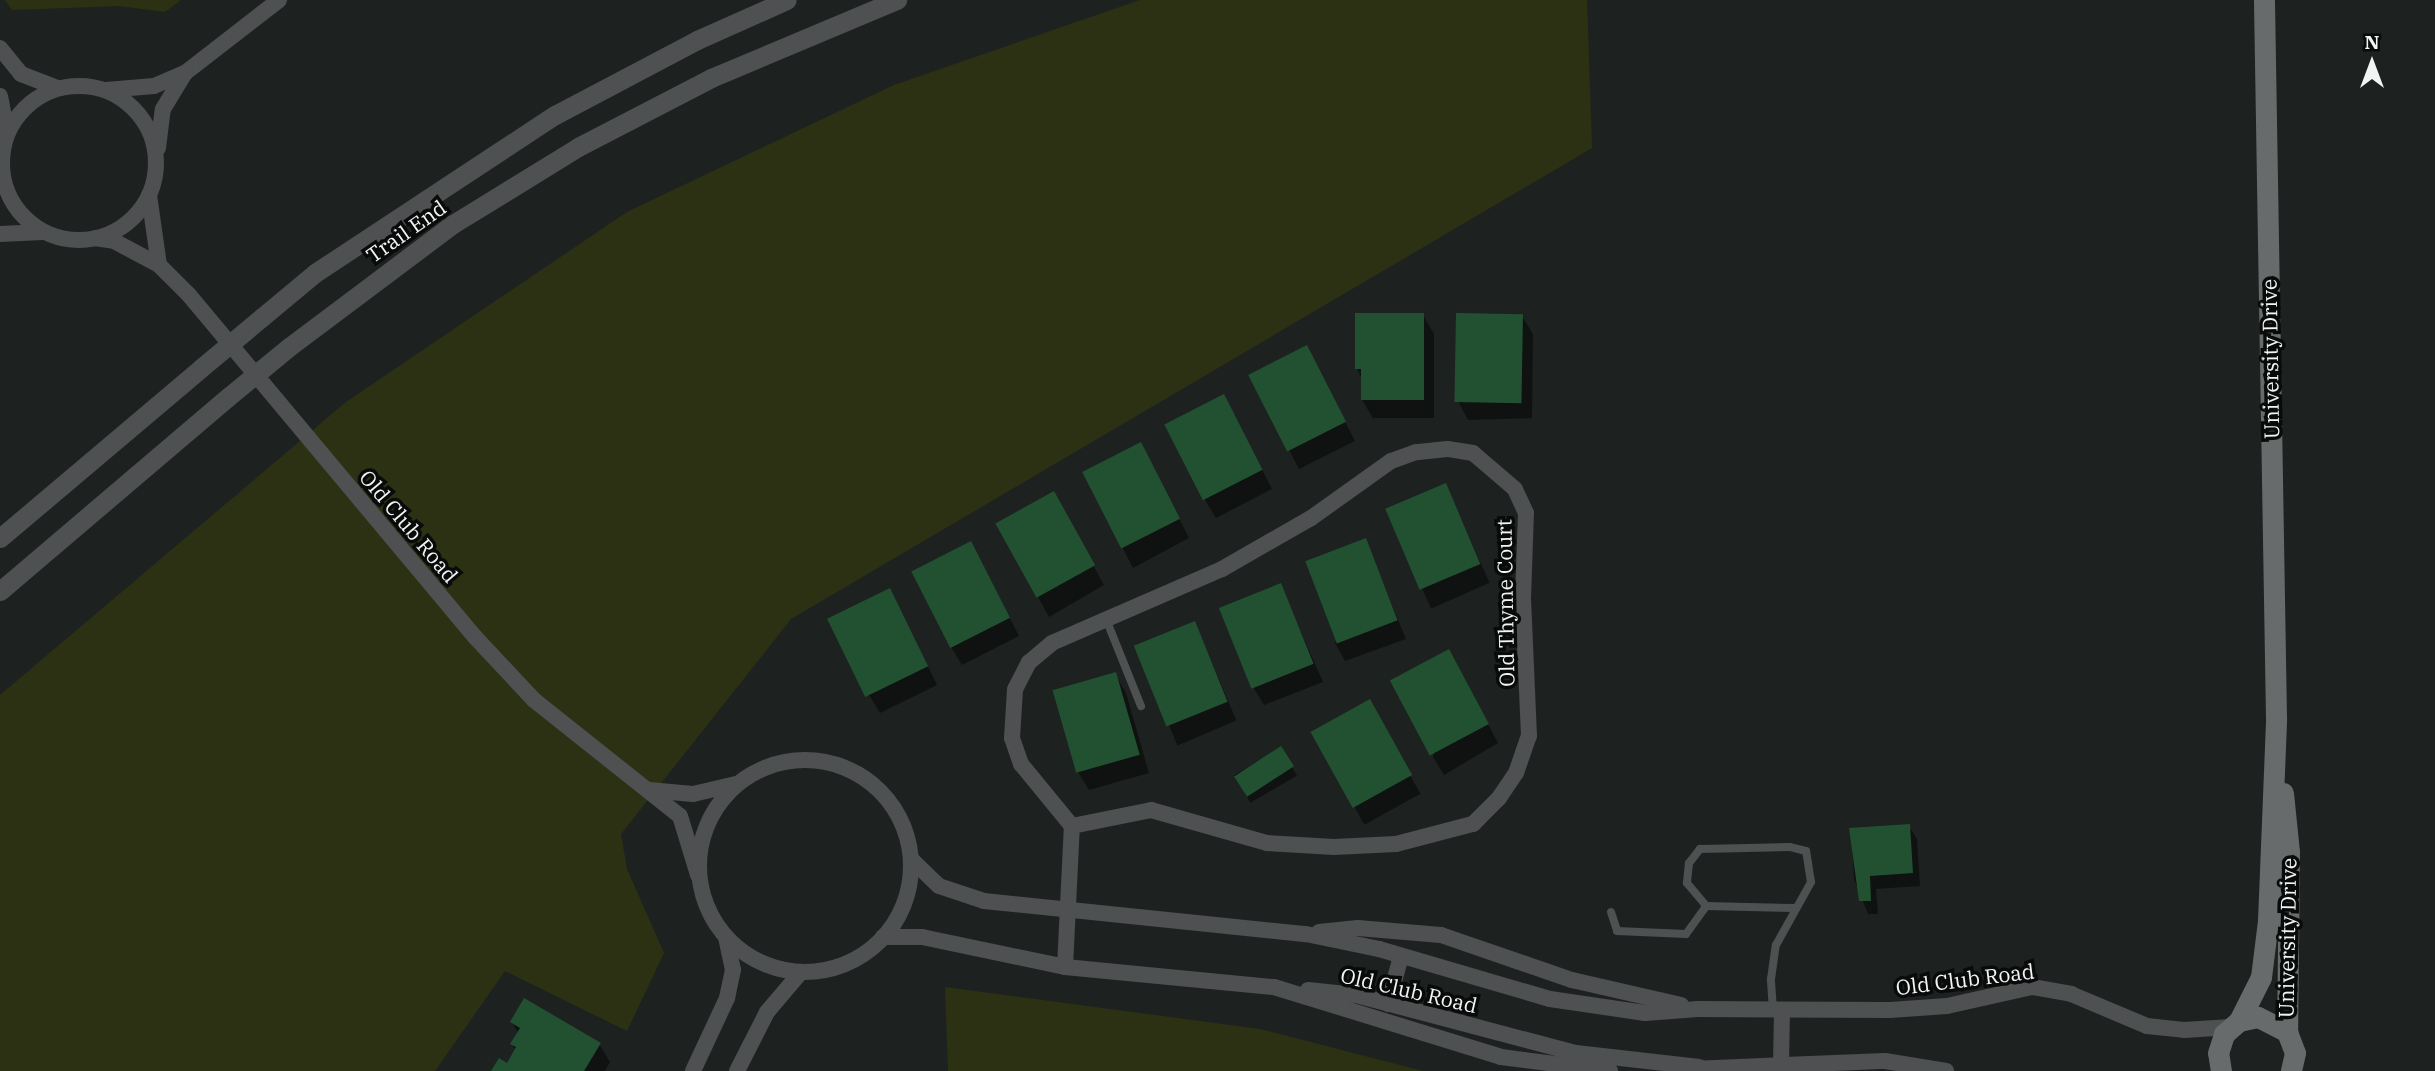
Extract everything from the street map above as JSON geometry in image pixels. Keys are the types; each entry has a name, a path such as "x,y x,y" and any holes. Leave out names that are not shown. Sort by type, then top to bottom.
{"main road":[{"name":"University Drive","path":"2221,1071 2220,1044 2235,1024 2260,977 2268,922 2276,718 2264,0"},
{"name":"University Drive","path":"2276,718 2289,852 2287,1032 2295,1053 2291,1071"},
{"path":"2235,1024 2268,1019 2287,1032"}],"street":[{"path":"0,187 1,164 8,131 27,104 57,88 82,86 106,90 154,86 185,73 279,0"},
{"name":"Trail End","path":"0,538 326,266 555,115 697,40 787,0"},
{"name":"Trail End","path":"0,591 289,347 453,225 578,147 711,78 897,0"},
{"path":"0,48 21,74 57,88"},
{"path":"159,265 149,195 163,109 185,73"},
{"path":"106,90 134,108 146,123 156,159"},
{"path":"0,96 8,131"},
{"path":"1,164 3,181 18,211 44,232"},
{"path":"0,234 44,232 69,239 95,238 126,223 149,195"},
{"name":"Old Club Road","path":"95,238 114,241 159,265 534,700 680,816 698,875"},
{"name":"Old Thyme Court","path":"1447,449 1473,453 1515,489 1526,513 1523,598 1529,736 1516,773 1499,798 1473,824 1438,837 1334,847 1268,843 1151,810 1072,826 1021,764 1012,738 1015,689 1029,662 1052,643 1263,547 1391,461 1447,449"},
{"path":"649,790 693,794 739,783 783,762 809,760 850,770 890,802 907,835 912,860 905,904 883,937 847,964 802,972 758,962 726,938 710,916 698,875 703,834 713,812 739,783"},
{"path":"1065,967 1072,826"},
{"name":"Old Club Road","path":"912,860 939,886 984,901 1069,912 1306,934 1401,956 1550,999 1645,1013 1698,1009 1947,1006 2032,987 2071,993 2147,1026 2184,1030 2235,1024"},
{"name":"Old Club Road","path":"1306,934 1358,928 1441,935 1572,980 1698,1009"},
{"name":"Old Club Road","path":"883,937 922,937 1065,967 1356,995 1576,1053 1699,1068"},
{"path":"693,1071 727,998 733,970 726,938"},
{"path":"1388,1004 1401,956"},
{"path":"737,1071 767,1012 802,972"},
{"name":"Old Club Road","path":"1274,987 1501,1057 1610,1071"},
{"path":"1778,1010 1781,1063"},
{"name":"Old Club Road","path":"1683,1071 1781,1063 1885,1061 1947,1071"}],"lane":[{"path":"1107,619 1140,706"},
{"path":"1778,1010 1771,979 1776,945 1796,908 1806,897 1810,873 1805,851 1790,847 1700,849 1689,863 1687,883 1706,906 1796,908"},
{"path":"1611,912 1616,931 1686,934 1706,906"}],"green space":[{"path":"5,0 181,0 165,12 119,6 12,10"},
{"path":"1140,0 1587,0 1592,148 791,619 621,834 627,869 664,953 627,1031 505,971 435,1071 0,1071 0,695 346,402 627,212 894,85"},
{"path":"945,987 1260,1029 1423,1071 948,1071"}],"building":[{"path":"1355,313 1424,313 1424,400 1361,400 1361,369 1355,369"},
{"path":"1456,313 1523,314 1521,403 1454,402"},
{"path":"1307,345 1346,422 1287,452 1248,375"},
{"path":"1224,394 1263,470 1203,500 1164,424"},
{"path":"1141,442 1180,519 1121,549 1082,472"},
{"path":"1446,483 1480,564 1420,590 1385,509"},
{"path":"1054,491 1095,565 1037,598 995,523"},
{"path":"1366,538 1398,620 1337,643 1305,561"},
{"path":"971,541 1010,618 950,648 911,571"},
{"path":"1281,583 1314,664 1251,689 1219,608"},
{"path":"890,588 928,666 865,697 827,619"},
{"path":"1195,621 1228,702 1166,726 1134,646"},
{"path":"1449,649 1489,724 1430,756 1390,680"},
{"path":"1116,672 1140,755 1076,773 1053,690"},
{"path":"1370,699 1412,775 1353,808 1311,732"},
{"path":"1281,746 1294,766 1247,797 1234,776"},
{"path":"1910,824 1913,873 1870,876 1871,901 1859,901 1849,828"},
{"path":"524,998 601,1043 584,1071 491,1071 499,1058 507,1063 516,1047 510,1044 520,1028 510,1022"}]}
